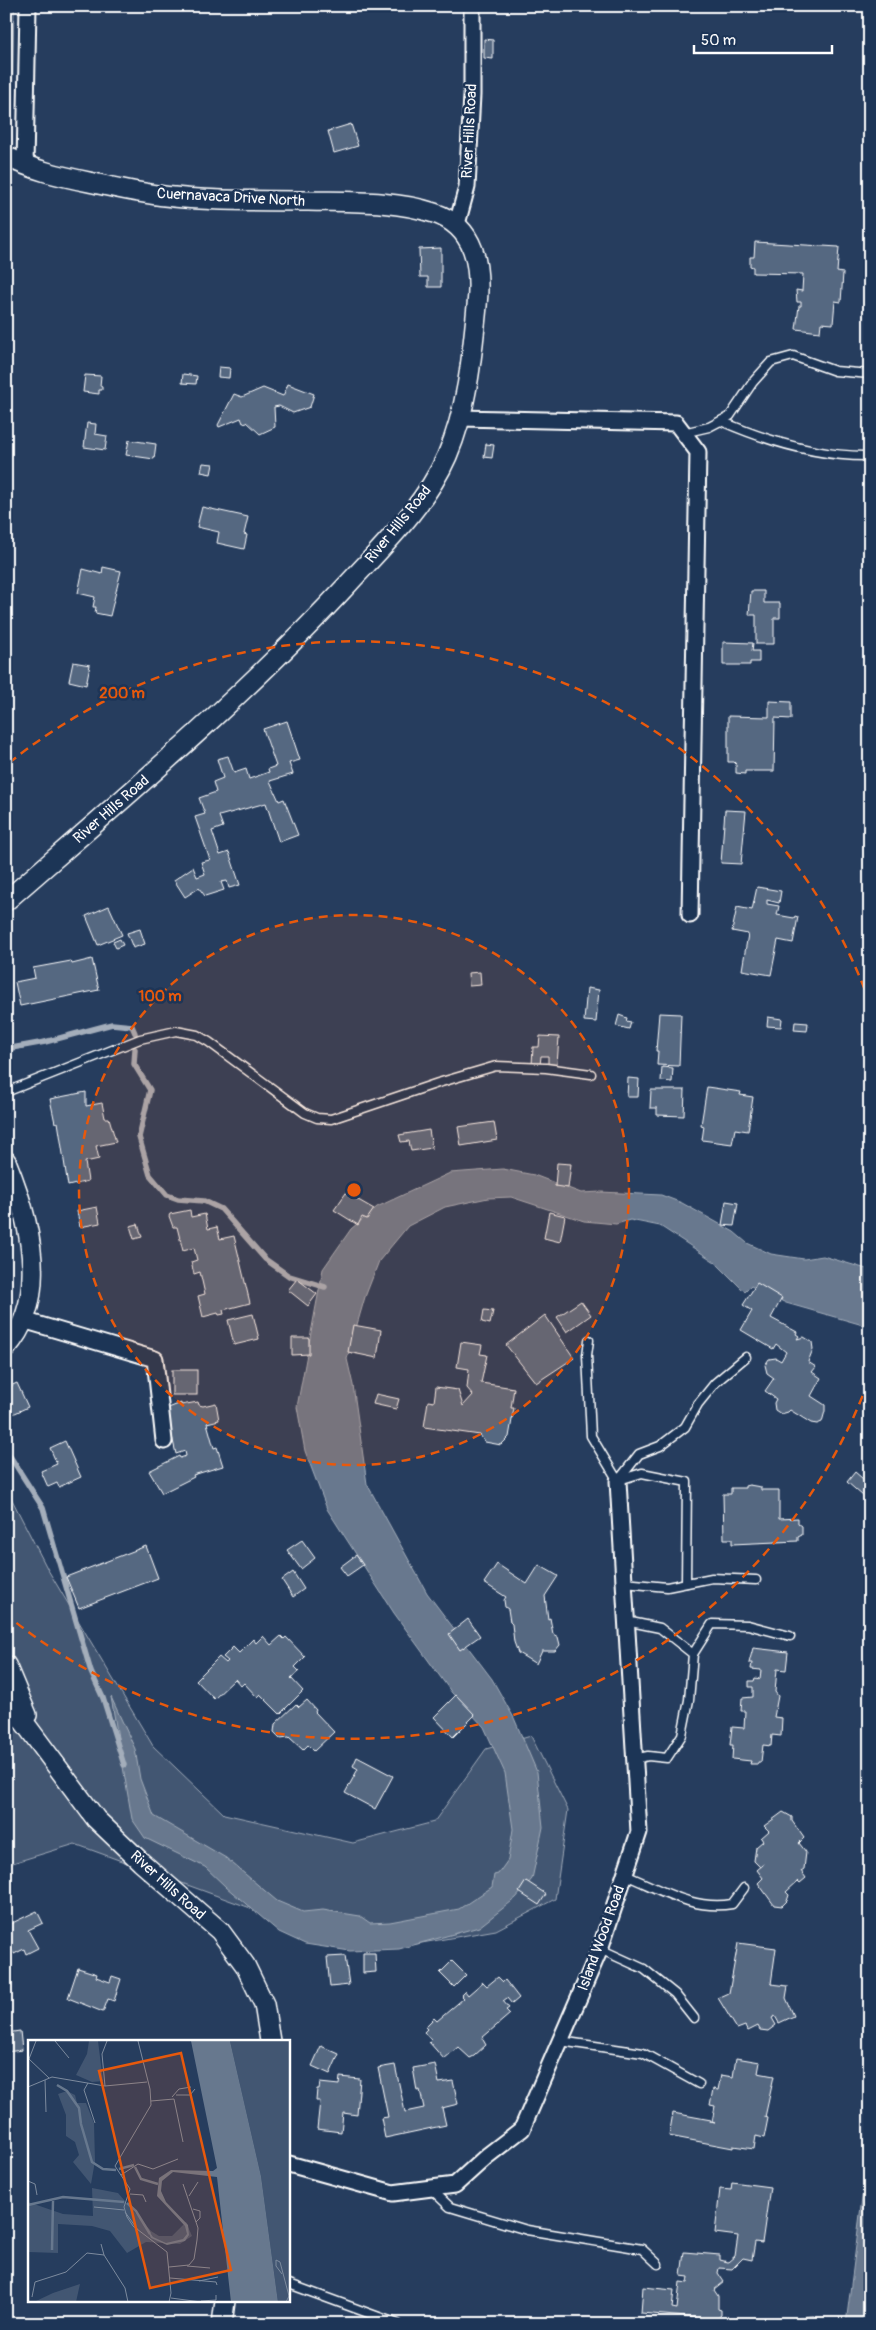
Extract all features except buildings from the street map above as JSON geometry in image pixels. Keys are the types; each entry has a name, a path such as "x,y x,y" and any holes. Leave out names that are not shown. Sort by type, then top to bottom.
{"street":[{"path":"25,166 28,6"},
{"name":"River Hills Road","path":"6,901 252,683 382,547 432,483 446,458 460,418 473,348 478,298 476,264 471,242 457,224 467,187 472,94 472,6"},
{"name":"Cuernavaca Drive North","path":"6,156 25,166 113,188 176,198 348,202 404,206 434,213 457,224"},
{"path":"460,418 676,423 698,452 690,915"},
{"path":"6,1161 20,1198 33,1274 28,1309 14,1340 6,1348"},
{"path":"23,1320 155,1359 164,1441"},
{"name":"Island Wood Road","path":"290,2164 393,2193 455,2185 487,2156 522,2129 600,1949 639,1832 618,1480"},
{"name":"River Hills Road","path":"6,1664 40,1744"},
{"name":"River Hills Road","path":"6,1698 96,1819 141,1862 220,1931 245,1965 264,2004 270,2040"},
{"path":"222,2324 224,2302"}],"lane":[{"path":"683,433 710,426 730,416 753,382 771,362 793,356 835,371 870,374"},
{"path":"721,421 760,438 842,455 870,456"},
{"path":"6,1092 140,1039 176,1031 197,1035 209,1042 292,1104 310,1116 317,1118 331,1119 438,1083 496,1066 546,1068 591,1074"},
{"path":"590,1340 587,1355 591,1436 618,1480"},
{"path":"618,1480 639,1454 660,1446 685,1426 698,1404 715,1383 746,1357"},
{"path":"618,1480 642,1473 687,1482 686,1583"},
{"path":"624,1583 667,1586 712,1578 756,1580"},
{"path":"626,1621 660,1628 693,1654"},
{"path":"634,1759 648,1756 667,1758 682,1735 689,1700 693,1654 712,1624 748,1625 790,1636"},
{"path":"625,1875 677,1898 695,1904 716,1907 732,1904 744,1888"},
{"path":"600,1949 644,1969 675,1994 694,2018"},
{"path":"560,2042 644,2053 699,2084"},
{"path":"430,2188 450,2207 527,2230 642,2249 658,2264"},
{"path":"290,2284 398,2324"}],"shaded area":[{"path":"6,6 14,6 12,103 6,101"},
{"path":"503,1169 534,1175 581,1193 661,1195 682,1203 734,1232 747,1243 771,1254 804,1259 823,1256 870,1270 870,1327 786,1303 751,1286 745,1292 715,1262 660,1226 630,1220 616,1224 584,1221 511,1197 488,1198 445,1207 408,1226 379,1261 365,1297 347,1359 353,1385 367,1484 427,1593 492,1679 514,1718 537,1772 543,1827 532,1879 516,1898 479,1927 399,1949 350,1951 305,1944 279,1932 205,1867 145,1838 132,1819 111,1697 135,1749 140,1779 154,1816 226,1858 277,1901 303,1912 323,1910 360,1916 370,1923 390,1922 459,1909 492,1887 494,1875 498,1874 508,1860 513,1829 505,1773 484,1727 452,1693 394,1613 327,1509 305,1451 297,1407 323,1269 351,1229 377,1207 450,1173"},
{"path":"6,1488 48,1570 153,1746 224,1814 353,1843 434,1822 486,1749 531,1736 568,1810 555,1899 496,1930 416,1944 297,1925 75,1844 6,1865"},
{"path":"870,2136 870,2324 846,2324"}],"waterway":[{"path":"6,1049 45,1042 112,1024 132,1026 135,1033"},
{"path":"135,1049 134,1064 150,1090 139,1137 150,1175 167,1195 178,1199 204,1201 221,1209 265,1259 289,1276 325,1287"},
{"path":"6,1450 43,1508 91,1672 103,1698 124,1765"}]}
